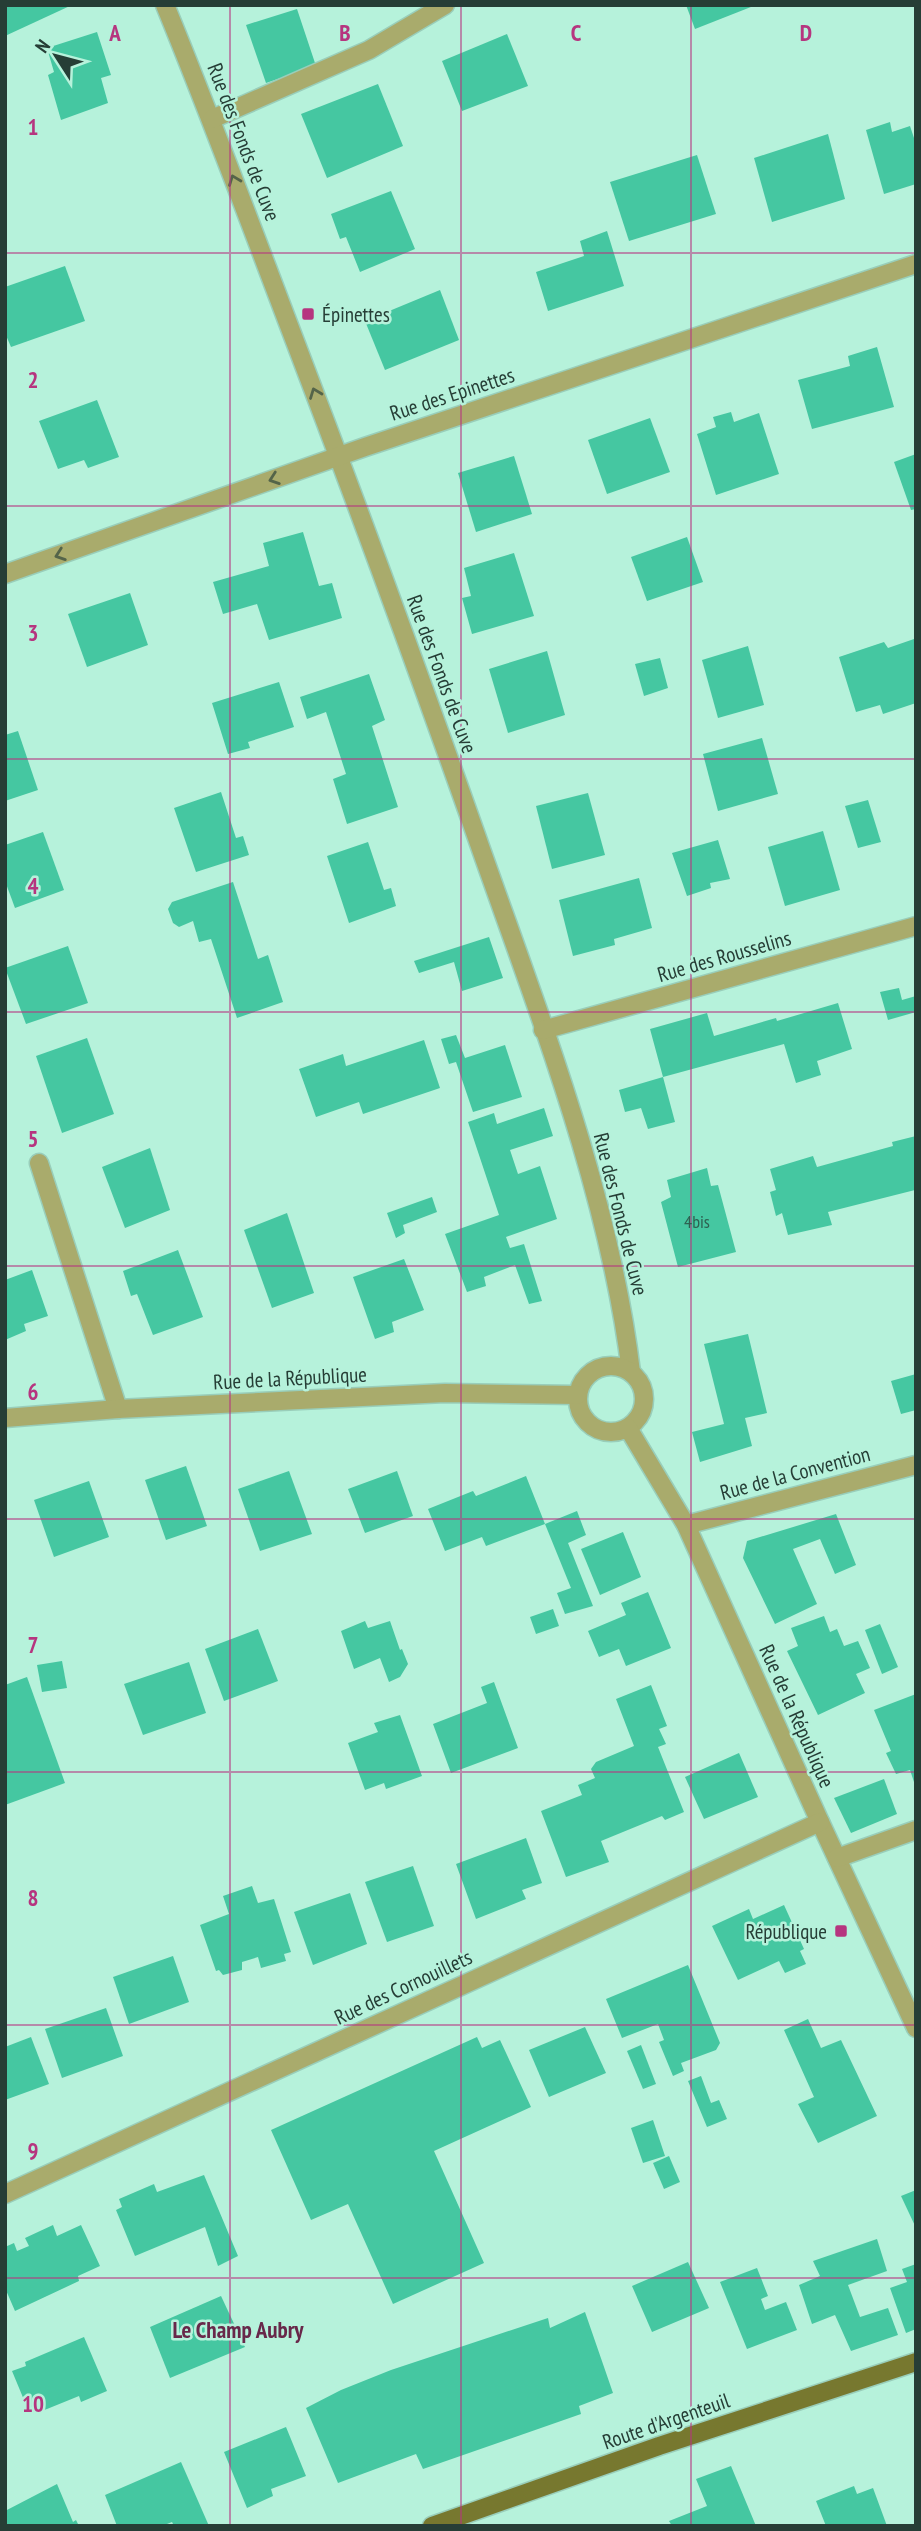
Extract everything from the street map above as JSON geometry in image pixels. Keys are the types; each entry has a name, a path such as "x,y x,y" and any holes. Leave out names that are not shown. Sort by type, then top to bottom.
{"main road":[{"name":"Route d'Argenteuil","path":"432,2526 659,2446 916,2362"}],"street":[{"name":"Rue des Fonds de Cuve","path":"165,5 212,119 339,456 460,788 543,1030 587,1166 623,1316 631,1371"},
{"path":"212,119 369,50 445,5"},
{"name":"Rue des Epinettes","path":"5,574 339,456 916,264"},
{"name":"Rue des Rousselins","path":"543,1030 916,926"},
{"path":"39,1163 118,1409"},
{"path":"609,1365 631,1371 638,1379 644,1400 642,1411 628,1428 618,1432 597,1430 581,1415 577,1395 580,1383 597,1368 609,1365"},
{"name":"Rue de la République","path":"5,1418 118,1409 445,1393 577,1395"},
{"name":"Rue de la République","path":"628,1428 686,1525 836,1858 912,2009 916,2028"},
{"name":"Rue de la Convention","path":"686,1525 916,1465"},
{"name":"Rue des Cornouillets","path":"5,2194 820,1822"},
{"path":"836,1858 916,1830"}],"building":[{"path":"5,5 72,5 5,36"},
{"path":"686,5 756,5 695,29"},
{"path":"297,9 316,66 266,83 246,25"},
{"path":"97,32 111,75 101,78 108,103 61,120 48,75 54,72 47,48"},
{"path":"507,34 528,86 462,111 442,61"},
{"path":"378,84 403,146 327,178 301,114"},
{"path":"890,122 892,132 910,126 916,144 916,184 884,194 866,130"},
{"path":"828,134 845,199 772,222 754,158"},
{"path":"697,155 716,214 629,241 610,182"},
{"path":"391,191 415,249 360,272 346,237 340,239 331,214"},
{"path":"607,231 624,286 548,311 536,272 584,256 580,241"},
{"path":"65,266 85,321 11,347 5,333 5,287"},
{"path":"440,290 459,340 385,370 365,321"},
{"path":"877,347 894,407 812,429 798,380 850,366 848,356"},
{"path":"97,400 119,457 88,468 84,460 58,469 39,421"},
{"path":"731,412 734,422 759,413 779,474 716,495 697,434 716,427 713,417"},
{"path":"650,418 670,472 607,494 588,440"},
{"path":"916,454 916,509 911,510 894,462"},
{"path":"514,456 532,514 476,532 458,473"},
{"path":"303,532 319,586 332,583 342,618 269,640 257,604 223,614 213,582 269,566 263,543"},
{"path":"687,537 703,582 647,601 631,557"},
{"path":"514,553 534,616 472,634 462,598 471,596 464,568"},
{"path":"130,593 148,645 87,667 68,614"},
{"path":"914,639 916,703 883,714 880,705 856,712 839,657 884,642 888,648"},
{"path":"748,646 764,705 718,718 702,660"},
{"path":"547,651 565,715 508,733 489,669"},
{"path":"660,658 668,688 644,696 635,664"},
{"path":"369,674 385,720 372,726 398,807 347,824 333,779 346,774 326,712 307,719 300,697"},
{"path":"279,682 294,727 248,742 250,748 228,754 212,703"},
{"path":"18,731 38,790 5,801 5,735"},
{"path":"762,738 778,794 718,811 703,754"},
{"path":"221,792 236,838 243,836 249,855 196,872 174,808"},
{"path":"588,793 605,855 552,869 536,806"},
{"path":"868,800 881,842 858,848 845,806"},
{"path":"823,831 840,890 785,906 768,847"},
{"path":"43,832 64,890 15,908 5,881 5,845"},
{"path":"718,840 730,879 710,883 711,888 687,896 672,853"},
{"path":"368,842 384,890 391,888 396,906 349,923 327,856"},
{"path":"639,878 652,928 614,939 615,945 573,956 559,900"},
{"path":"233,882 258,959 268,955 283,1002 237,1018 211,939 199,942 193,921 179,927 173,923 168,909 172,902"},
{"path":"489,937 503,978 462,991 454,962 419,973 414,961"},
{"path":"68,946 88,1003 26,1024 5,968"},
{"path":"899,988 902,1000 916,996 916,1012 888,1020 880,992"},
{"path":"838,1003 852,1049 817,1061 821,1075 796,1083 784,1044 663,1077 650,1029 707,1013 714,1036"},
{"path":"456,1035 465,1058 505,1045 522,1097 473,1112 456,1062 449,1064 441,1039"},
{"path":"87,1038 114,1114 62,1133 36,1056"},
{"path":"424,1040 440,1088 363,1114 359,1102 316,1117 299,1069 343,1054 346,1066"},
{"path":"663,1077 675,1122 648,1129 641,1108 625,1112 619,1090"},
{"path":"544,1108 553,1136 510,1150 518,1174 540,1166 557,1219 506,1237 510,1248 524,1244 542,1301 529,1304 515,1265 484,1277 486,1286 467,1292 445,1234 499,1215 468,1122 494,1113 497,1124"},
{"path":"916,1136 915,1190 828,1212 832,1225 788,1235 782,1213 776,1216 770,1192 776,1190 770,1169 813,1156 817,1167 893,1146 892,1142"},
{"path":"150,1148 170,1210 125,1228 102,1167"},
{"path":"707,1168 711,1186 718,1185 736,1252 678,1267 661,1202 671,1197 667,1180"},
{"path":"432,1197 437,1212 403,1225 405,1233 396,1238 387,1213"},
{"path":"287,1213 314,1293 272,1308 244,1230"},
{"path":"178,1250 203,1317 153,1335 137,1294 131,1296 123,1271"},
{"path":"404,1259 424,1310 392,1322 394,1332 375,1339 353,1277"},
{"path":"32,1270 48,1316 24,1324 26,1331 5,1340 5,1280"},
{"path":"748,1334 767,1413 745,1418 752,1446 700,1462 692,1432 724,1424 704,1344"},
{"path":"916,1374 916,1410 901,1414 891,1381"},
{"path":"186,1466 207,1526 166,1540 145,1480"},
{"path":"289,1471 312,1534 260,1551 238,1489"},
{"path":"397,1471 413,1516 365,1533 348,1489"},
{"path":"526,1476 545,1524 486,1546 482,1537 445,1551 428,1509 473,1491 476,1496"},
{"path":"89,1481 109,1537 54,1557 34,1500"},
{"path":"577,1511 586,1535 568,1543 593,1606 565,1614 557,1593 571,1588 545,1524"},
{"path":"836,1514 856,1565 835,1574 820,1539 793,1549 817,1604 775,1624 743,1558 747,1541"},
{"path":"623,1532 641,1577 600,1595 581,1549"},
{"path":"648,1592 671,1648 626,1666 619,1649 599,1657 588,1631 626,1615 621,1603"},
{"path":"553,1609 559,1626 536,1634 530,1617"},
{"path":"824,1616 830,1632 837,1629 844,1646 858,1641 870,1668 856,1674 865,1693 818,1715 787,1651 798,1646 791,1628"},
{"path":"365,1621 368,1628 390,1621 408,1664 400,1677 389,1682 380,1658 354,1669 341,1631"},
{"path":"880,1624 898,1667 882,1674 865,1630"},
{"path":"258,1629 278,1681 224,1701 205,1649"},
{"path":"62,1661 67,1688 42,1692 37,1665"},
{"path":"189,1662 206,1713 143,1735 124,1684"},
{"path":"27,1677 65,1783 5,1805 5,1685"},
{"path":"494,1682 518,1748 451,1773 433,1724 487,1703 481,1687"},
{"path":"651,1685 667,1726 659,1729 666,1744 658,1747 684,1812 665,1820 662,1816 601,1841 609,1862 566,1877 541,1811 582,1795 578,1785 595,1778 591,1769 596,1762 634,1746 616,1699"},
{"path":"916,1694 915,1785 910,1770 896,1774 886,1753 891,1751 874,1710"},
{"path":"400,1715 422,1776 386,1789 384,1783 365,1790 348,1743 378,1732 374,1723"},
{"path":"739,1753 758,1797 704,1819 685,1777"},
{"path":"884,1779 897,1814 851,1833 834,1798"},
{"path":"526,1838 542,1883 522,1890 526,1899 476,1919 456,1864"},
{"path":"413,1866 434,1926 387,1942 365,1882"},
{"path":"252,1886 258,1903 274,1899 291,1952 284,1954 286,1961 261,1968 258,1957 242,1962 242,1970 223,1975 219,1970 216,1971 200,1925 229,1914 223,1896"},
{"path":"350,1893 367,1944 313,1965 294,1912"},
{"path":"784,1905 804,1949 800,1951 806,1964 785,1973 779,1961 738,1980 712,1926 749,1909 753,1919"},
{"path":"173,1956 189,2002 129,2024 113,1977"},
{"path":"688,1965 720,2043 716,2050 681,2063 684,2071 673,2076 659,2042 664,2040 658,2024 622,2038 606,1999"},
{"path":"106,2008 123,2056 62,2078 45,2029"},
{"path":"808,2019 821,2048 841,2040 877,2116 818,2143 798,2104 814,2097 784,2030"},
{"path":"585,2027 606,2073 549,2097 529,2050"},
{"path":"31,2037 49,2084 5,2100 5,2047"},
{"path":"477,2037 482,2048 500,2040 531,2107 434,2151 484,2263 393,2304 348,2204 311,2220 271,2130"},
{"path":"641,2045 656,2084 643,2089 627,2051"},
{"path":"701,2076 711,2103 719,2100 727,2119 707,2127 688,2081"},
{"path":"653,2120 665,2156 643,2163 631,2128"},
{"path":"669,2156 680,2182 664,2189 653,2163"},
{"path":"204,2175 238,2256 218,2266 205,2227 135,2256 116,2210 122,2207 119,2199 154,2184 157,2192"},
{"path":"916,2190 916,2228 901,2196"},
{"path":"53,2225 57,2236 81,2225 100,2266 78,2276 79,2281 15,2311 5,2288 5,2247 14,2243 17,2251 29,2246 25,2238"},
{"path":"877,2239 887,2271 848,2285 860,2317 888,2308 898,2335 851,2351 835,2315 812,2324 799,2285 820,2276 813,2261"},
{"path":"688,2262 709,2308 652,2332 632,2286"},
{"path":"916,2264 916,2329 906,2333 890,2288 907,2282 902,2269"},
{"path":"757,2268 768,2296 761,2299 765,2310 786,2302 797,2330 747,2349 720,2282"},
{"path":"221,2296 245,2347 170,2378 150,2327"},
{"path":"585,2312 613,2393 579,2406 581,2414 423,2469 416,2454 338,2483 306,2408 341,2390 391,2370 548,2318 550,2328"},
{"path":"84,2337 107,2391 81,2402 79,2396 44,2410 43,2407 29,2412 12,2371 26,2366 25,2362"},
{"path":"286,2427 306,2476 271,2489 273,2496 247,2508 224,2452"},
{"path":"181,2462 209,2526 174,2526 172,2522 162,2526 117,2526 105,2495"},
{"path":"731,2466 756,2526 672,2526 669,2521 707,2506 696,2479"},
{"path":"57,2484 73,2522 76,2520 79,2526 5,2526 5,2511"},
{"path":"854,2486 857,2494 873,2488 887,2526 826,2526 816,2501"}],"place":[{"name":"Épinettes","path":"308,314"},
{"name":"République","path":"841,1931"}],"district":[{"name":"Le Champ Aubry","path":"238,2329"}]}
